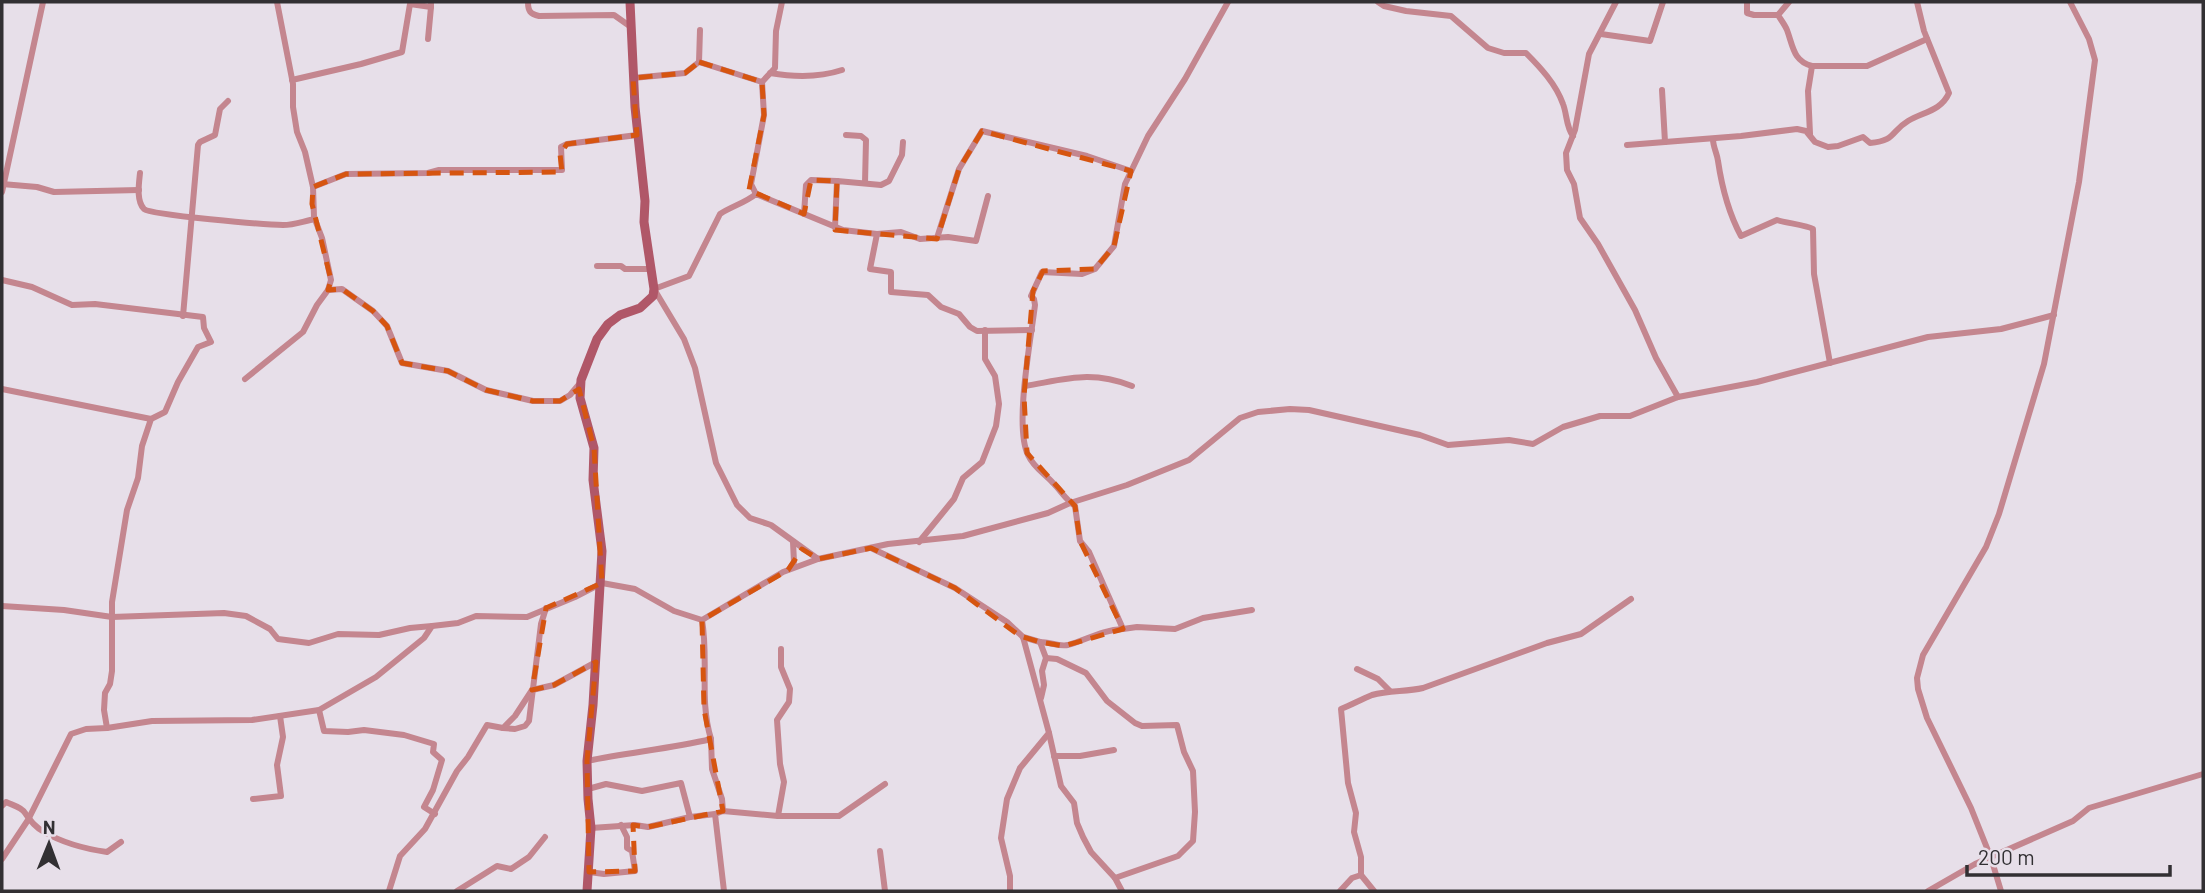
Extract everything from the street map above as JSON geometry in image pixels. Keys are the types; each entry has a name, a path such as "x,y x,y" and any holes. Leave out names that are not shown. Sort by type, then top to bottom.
{"street":[{"path":"2,192 43,2"},
{"path":"245,379 303,332 331,280 312,204 313,187 306,152 297,132 292,80 277,2"},
{"path":"528,2 531,14 539,16 614,15 631,27"},
{"path":"587,891 591,828 587,761 602,551 593,480 594,448 580,398 582,380 597,339 608,324 620,315 640,307 653,296 654,289 645,222 633,78 630,2"},
{"path":"782,2 776,31 775,68 762,82 764,115 751,184 756,194 843,230 877,234 901,232 920,239 948,237 976,241 988,196"},
{"path":"1123,629 1089,552 1080,541 1076,506 1036,469 1027,453 1024,435 1025,386 1035,305 1031,296 1042,272 1082,274 1095,270 1114,246 1120,223 1122,193 1131,171 1148,136 1185,79 1228,2"},
{"path":"1378,2 1406,11 1451,16 1488,48 1526,53 1555,86 1563,103 1569,132 1573,136"},
{"path":"1616,2 1589,54 1573,136 1566,153 1567,170 1574,184 1580,218 1598,244 1635,310 1656,358 1678,397"},
{"path":"1601,34 1650,41 1663,2"},
{"path":"1746,2 1747,13 1754,15 1778,15 1789,2"},
{"path":"1812,66 1808,91 1810,134 1815,142 1828,147 1863,137 1870,143 1890,138 1908,120 1941,105 1946,100 1949,89 1927,40 1917,2"},
{"path":"2001,891 1971,807 1927,718 1918,689 1919,664 1986,547 1999,514 2044,364 2079,182 2095,60 2089,39 2070,2"},
{"path":"292,80 402,52 410,4 431,4 428,39"},
{"path":"1778,15 1788,32 1794,54 1803,64 1812,66 1867,66 1927,40"},
{"path":"633,78 685,74 699,62 700,30"},
{"path":"699,62 762,82"},
{"path":"770,73 808,76 828,75 842,70"},
{"path":"1662,90 1665,142"},
{"path":"183,316 198,145 215,135 220,109 228,101"},
{"path":"1628,145 1797,129 1810,134"},
{"path":"937,238 959,169 980,132 988,131 1087,156 1131,171"},
{"path":"313,187 346,174 428,173 439,170 562,170 561,147 567,144 638,135"},
{"path":"846,135 861,136 866,140 866,183"},
{"path":"1713,139 1718,159 1718,174 1727,205 1741,236 1777,220 1814,229 1814,274 1830,363"},
{"path":"804,214 806,185 811,180 881,184 889,181 902,155 903,142"},
{"path":"140,173 142,208 149,212 285,225 315,219"},
{"path":"835,227 837,181"},
{"path":"3,184 37,187 54,192 139,190"},
{"path":"654,289 689,276 720,214 730,207 749,201 756,194"},
{"path":"877,234 870,269 891,272 891,292 928,295 941,307 959,314 977,331 1032,330"},
{"path":"597,266 621,266 629,270 652,269"},
{"path":"2,280 32,288 72,304 95,304 203,317 204,328 211,342 198,347 164,412 151,419 2,389"},
{"path":"327,290 342,289 373,311 387,326 402,363 448,372 486,390 533,401 560,401 570,395 582,380"},
{"path":"654,289 684,339 695,368 716,463 737,505 750,518 771,525 818,559"},
{"path":"2,606 64,610 113,617 246,616 270,628 278,639 309,643 338,634 379,635 410,628 458,623 477,616 527,617 601,583 635,589 674,611 702,620 788,570 818,559 888,544 963,536 1048,513 1127,485 1189,460 1240,418 1258,412 1290,408 1309,410 1420,435 1448,445 1509,440 1533,444 1563,427 1600,416 1630,416 1678,397 1757,382 1928,337 2001,329 2054,315"},
{"path":"919,542 954,499 962,478 982,462 996,426 999,404 995,376 984,355 985,330"},
{"path":"1025,386 1094,376 1114,379 1132,386"},
{"path":"107,729 104,710 105,693 112,671 112,602 127,510 138,478 142,446 151,419"},
{"path":"788,570 794,562 793,542"},
{"path":"871,548 889,559 955,588 1007,622 1023,637 1064,646 1107,629 1175,629 1203,618 1252,610"},
{"path":"1374,891 1362,875 1361,857 1354,832 1356,813 1348,783 1341,709 1371,695 1390,691 1404,693 1423,688 1547,643 1581,634 1631,599"},
{"path":"389,891 400,856 435,814 457,771 487,725 515,729 525,726 529,721 541,624 546,608"},
{"path":"702,620 705,657 704,709 711,739 712,769 723,811"},
{"path":"2,859 28,820 71,734 86,729 107,729 152,721 252,720 319,710 376,677 424,638 432,626"},
{"path":"1023,637 1037,692 1041,698 1061,786 1074,803 1077,823 1091,852 1115,878 1122,891"},
{"path":"1040,642 1046,658 1042,671 1044,685 1041,698"},
{"path":"778,817 784,782 777,720 789,702 790,689 782,667 781,649"},
{"path":"1046,658 1057,659 1086,673 1107,701 1135,723 1142,726 1177,725 1184,752 1193,771 1193,841 1178,856 1115,878"},
{"path":"503,728 515,716 532,690 554,685 596,662"},
{"path":"1357,669 1378,679 1390,691"},
{"path":"319,710 324,731 364,730 434,744 433,752 442,760 433,790 424,807 435,814"},
{"path":"253,799 281,796 276,765 283,737 280,716"},
{"path":"1010,891 1010,876 1001,838 1007,799 1020,768 1049,733"},
{"path":"587,761 638,750 671,749 711,739"},
{"path":"1054,756 1080,756 1114,750"},
{"path":"1928,891 1953,875 2073,821 2089,808 2203,774"},
{"path":"588,789 606,784 642,791 681,783 690,817"},
{"path":"591,828 621,825 648,827 723,811 778,817 839,816 885,784"},
{"path":"2,806 6,802 21,809 28,820 43,832 69,844 107,852 121,842"},
{"path":"715,814 724,891"},
{"path":"589,872 604,874 635,871 632,850 627,848 627,836 621,825"},
{"path":"457,891 497,866 511,869 530,857 545,837"},
{"path":"880,851 885,891"},
{"path":"1340,891 1352,878 1362,875"}],"highlighted area":[{"path":"699,62 762,82 764,115 749,190 804,214 811,180 837,181 835,230 937,239 959,169 982,131 1131,171 1114,246 1095,269 1043,271 1033,291 1024,396 1027,453 1075,506 1080,541 1123,629 1064,646 1040,642 1020,636 955,588 871,548 818,559 802,549 788,570 702,620 704,709 723,811 648,827 633,825 635,871 589,872 587,761 596,662 554,685 532,690 546,608 602,583 594,448 579,389 560,401 533,401 486,390 448,371 402,363 387,326 373,311 342,289 328,290 331,280 312,204 313,187 346,174 562,172 560,154 567,144 637,135 633,78 685,73"}]}
